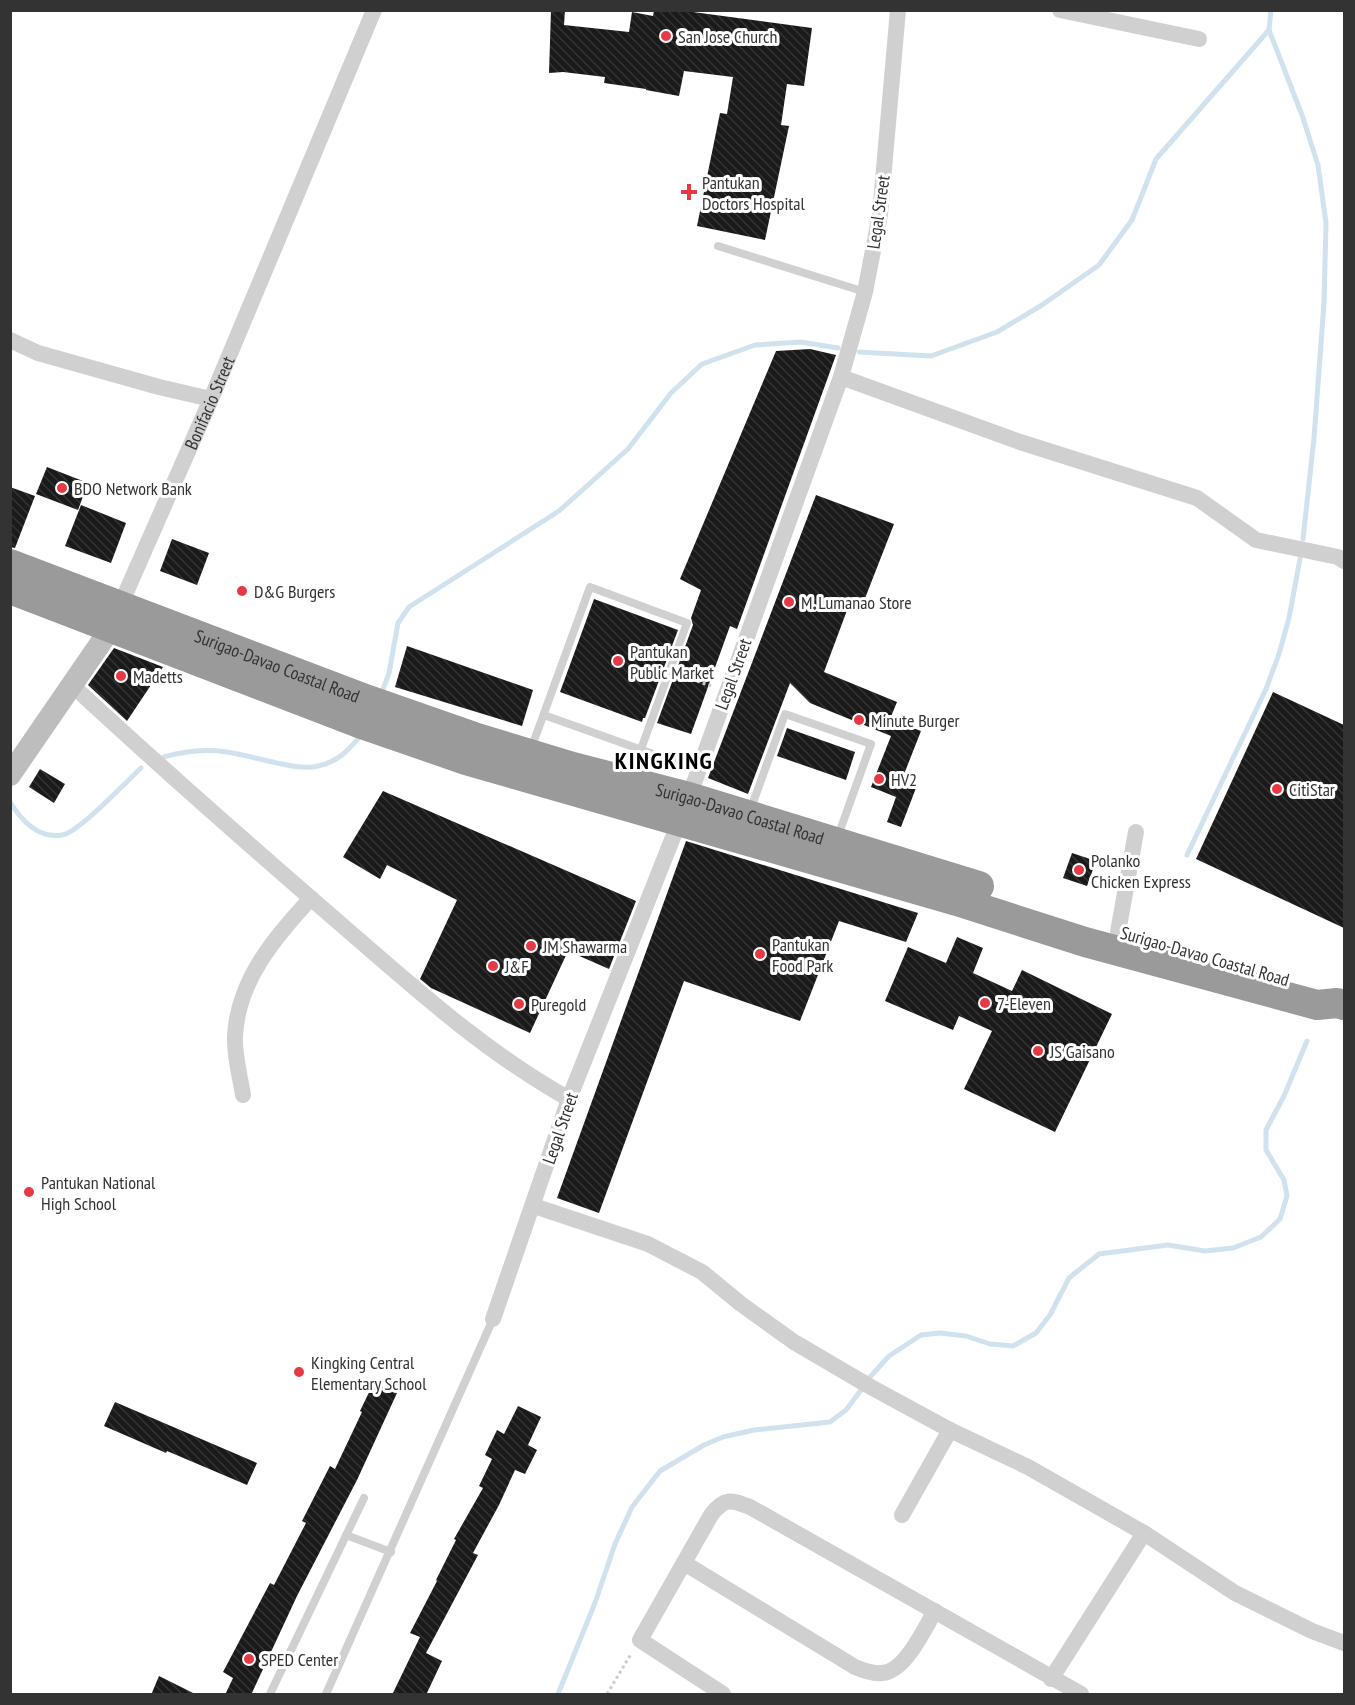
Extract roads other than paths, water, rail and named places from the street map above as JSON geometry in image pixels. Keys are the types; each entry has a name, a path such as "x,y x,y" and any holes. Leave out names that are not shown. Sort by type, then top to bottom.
{"highway":[{"name":"Surigao-Davao Coastal Road","path":"10,564 116,617 364,711 466,760 684,809 748,816 836,842 960,891"},
{"name":"Surigao-Davao Coastal Road","path":"10,589 116,617"},
{"name":"Surigao-Davao Coastal Road","path":"364,711 474,737 530,754 684,809 1098,932 1321,989 1341,1004"}],"street":[{"name":"Bonifacio Street","path":"10,775 116,617 211,399 374,10"},
{"name":"Legal Street","path":"493,1319 534,1206 569,1099 684,809 841,377 865,291 880,214 898,10"},
{"path":"1060,10 1199,39"},
{"path":"10,340 38,353 211,399"},
{"path":"841,377 1020,442 1197,498 1256,540 1338,557 1344,561"},
{"path":"72,685 157,765 422,994 490,1049 569,1099"},
{"path":"1098,932 1136,832"},
{"path":"243,1095 234,1037 240,1005 254,969 272,941 311,898"},
{"path":"534,1206 648,1244 702,1272 741,1304 794,1342 869,1386 950,1430 1028,1467 1144,1533 1235,1593 1312,1631 1344,1643"},
{"path":"902,1515 950,1430"},
{"path":"723,1695 640,1640 718,1506 726,1501 750,1507 1081,1695"},
{"path":"1052,1679 1144,1533"},
{"path":"684,1563 855,1667 871,1673 885,1674 899,1666 910,1653 934,1611"}],"lane":[{"path":"718,246 865,291"},
{"path":"530,754 590,587 687,623 641,749"},
{"path":"748,816 785,714 871,744 836,842"},
{"path":"544,715 698,770"},
{"path":"326,1695 493,1319"},
{"path":"270,1695 364,1498"},
{"path":"346,1535 391,1552"}],"waterway":[{"path":"1271,10 1269,30 1302,115 1318,165 1326,223 1324,303 1314,438 1303,539"},
{"path":"859,352 931,356 997,332 1042,305 1099,265 1132,220 1156,159 1269,30"},
{"path":"382,692 389,673 398,623 409,607 559,511 628,449 671,393 702,364 755,345 801,342 838,348"},
{"path":"1187,855 1266,689 1289,618 1300,559"},
{"path":"164,757 204,750 240,754 293,766 312,767 337,758 348,750 362,734"},
{"path":"10,802 31,827 45,834 62,835 79,826 141,768"},
{"path":"870,1377 889,1356 921,1335 940,1333 966,1336 990,1344 1013,1346 1036,1333 1050,1315 1069,1278 1099,1254 1168,1245 1205,1251 1233,1248 1261,1237 1280,1219 1287,1196 1284,1180 1266,1150 1266,1130 1284,1096 1307,1041"},
{"path":"558,1694 595,1603 615,1544 632,1507 660,1471 704,1445 723,1437 754,1430 830,1422 846,1410 861,1390"}],"place":[{"name":"San Jose Church","path":"666,36"},
{"name":"Pantukan Doctors Hospital","path":"689,192"},
{"name":"BDO Network Bank","path":"62,488"},
{"name":"D&G Burgers","path":"242,591"},
{"name":"M. Lumanao Store","path":"789,602"},
{"name":"Pantukan Public Market","path":"618,661"},
{"name":"Madetts","path":"121,676"},
{"name":"Minute Burger","path":"859,720"},
{"name":"HV2","path":"879,779"},
{"name":"CitiStar","path":"1277,789"},
{"name":"Polanko Chicken Express","path":"1079,870"},
{"name":"JM Shawarma","path":"531,946"},
{"name":"Pantukan Food Park","path":"760,954"},
{"name":"J&F","path":"493,966"},
{"name":"7-Eleven","path":"985,1003"},
{"name":"Puregold","path":"519,1004"},
{"name":"JS Gaisano","path":"1038,1051"},
{"name":"Pantukan National High School","path":"29,1192"},
{"name":"Kingking Central Elementary School","path":"299,1372"},
{"name":"SPED Center","path":"249,1659"}],"district":[{"name":"KINGKING","path":"664,760"}]}
